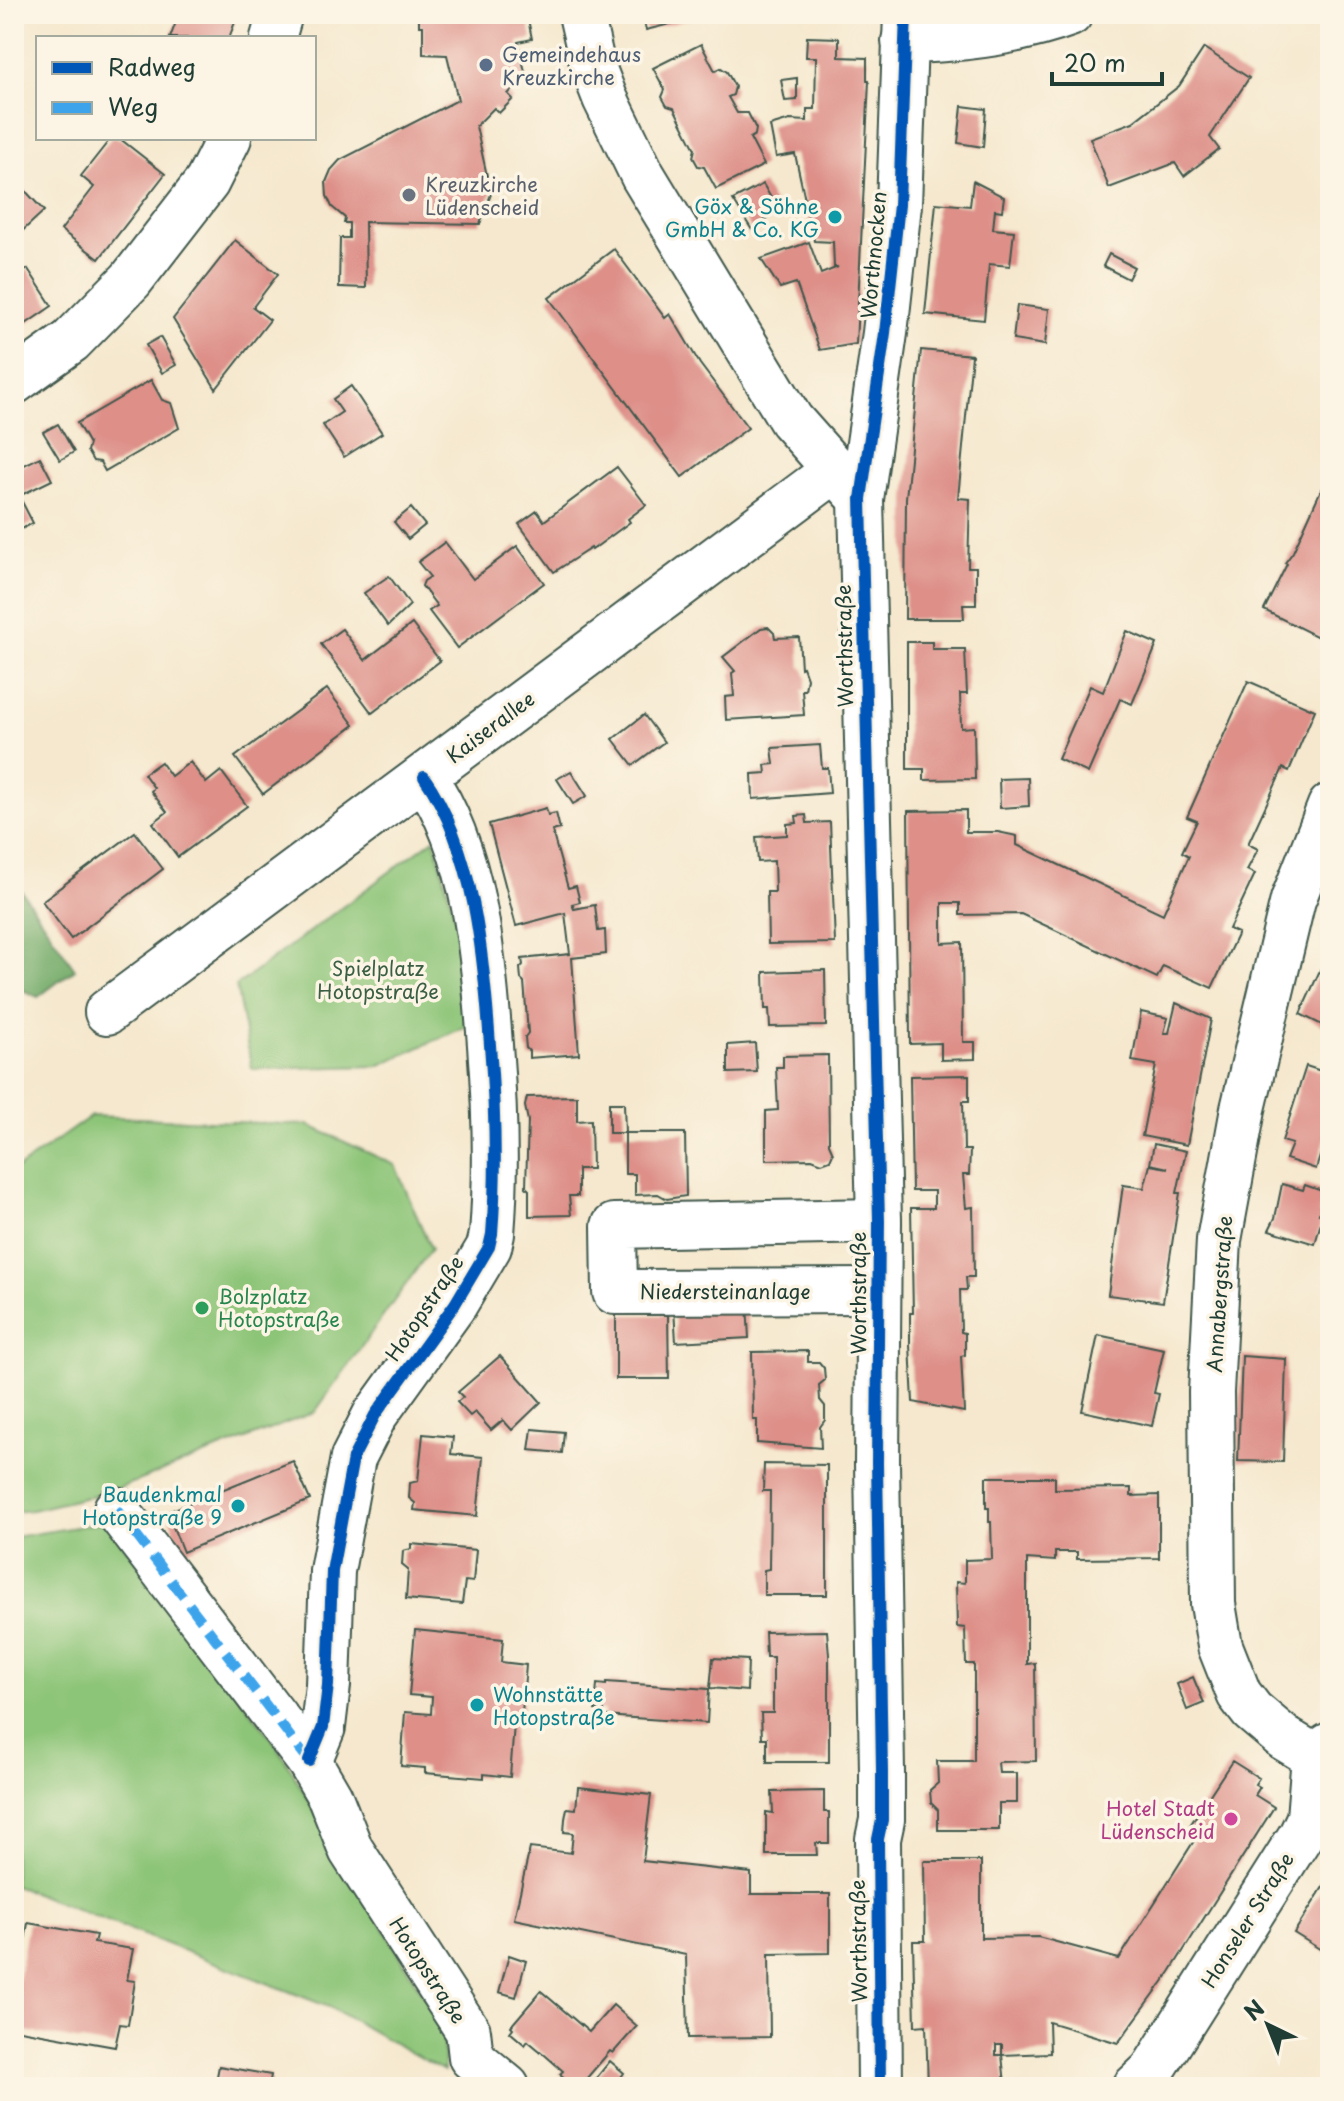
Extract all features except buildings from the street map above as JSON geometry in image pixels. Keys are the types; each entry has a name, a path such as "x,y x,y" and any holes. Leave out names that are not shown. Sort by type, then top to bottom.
{"street":[{"path":"274,36 280,14"},
{"path":"581,14 593,67 643,176 791,420 848,484"},
{"name":"Worthnocken","path":"848,484 885,333 899,205 905,28 935,40 998,31 1070,14"},
{"path":"14,382 71,341 131,280 207,182 228,140"},
{"name":"Kaiserallee","path":"107,1012 424,777 848,484"},
{"name":"Worthstraße","path":"848,484 879,1221 880,2087"},
{"name":"Hotopstraße","path":"309,1761 323,1727 328,1685 332,1571 353,1458 375,1415 455,1304 489,1247 492,1234 493,1079 483,950 451,826 424,777"},
{"name":"Annabergstraße","path":"1322,1751 1284,1738 1252,1711 1239,1694 1220,1646 1213,1604 1211,1392 1219,1240 1243,1109 1293,900 1330,806"},
{"name":"Niedersteinanlage","path":"878,1291 615,1292 614,1226 879,1221"},
{"name":"Hotopstraße","path":"116,1509 309,1761 330,1797 351,1850 468,2031 471,2057 507,2087"},
{"name":"Honseler Straße","path":"1135,2087 1152,2071 1301,1835 1309,1818 1322,1751"}],"green space":[{"name":"Spielplatz Hotopstraße","path":"434,839 462,944 469,1025 378,1066 252,1069 236,986"},
{"path":"14,880 75,969 38,997 14,986"},
{"name":"Bolzplatz Hotopstraße","path":"91,1116 308,1125 395,1165 431,1249 315,1412 109,1492 14,1512 14,1171"},
{"path":"106,1522 277,1746 443,2029 444,2071 329,2007 14,1885 14,1537"}],"marked path":[{"path":"116,1509 309,1761"}],"cycle path":[{"path":"880,2087 879,1221 861,499 885,333 899,205 906,14"},
{"path":"309,1761 323,1727 328,1685 332,1571 353,1458 375,1415 455,1304 489,1247 492,1234 494,1116 480,942 466,871 455,838 424,777"}],"place":[{"name":"Gemeindehaus Kreuzkirche","path":"486,65"},
{"name":"Kreuzkirche Lüdenscheid","path":"409,195"},
{"name":"Göx & Söhne GmbH & Co. KG","path":"835,217"},
{"name":"Bolzplatz Hotopstraße","path":"202,1308"},
{"name":"Baudenkmal Hotopstraße 9","path":"238,1506"},
{"name":"Wohnstätte Hotopstraße","path":"477,1705"},
{"name":"Hotel Stadt Lüdenscheid","path":"1231,1819"}]}
